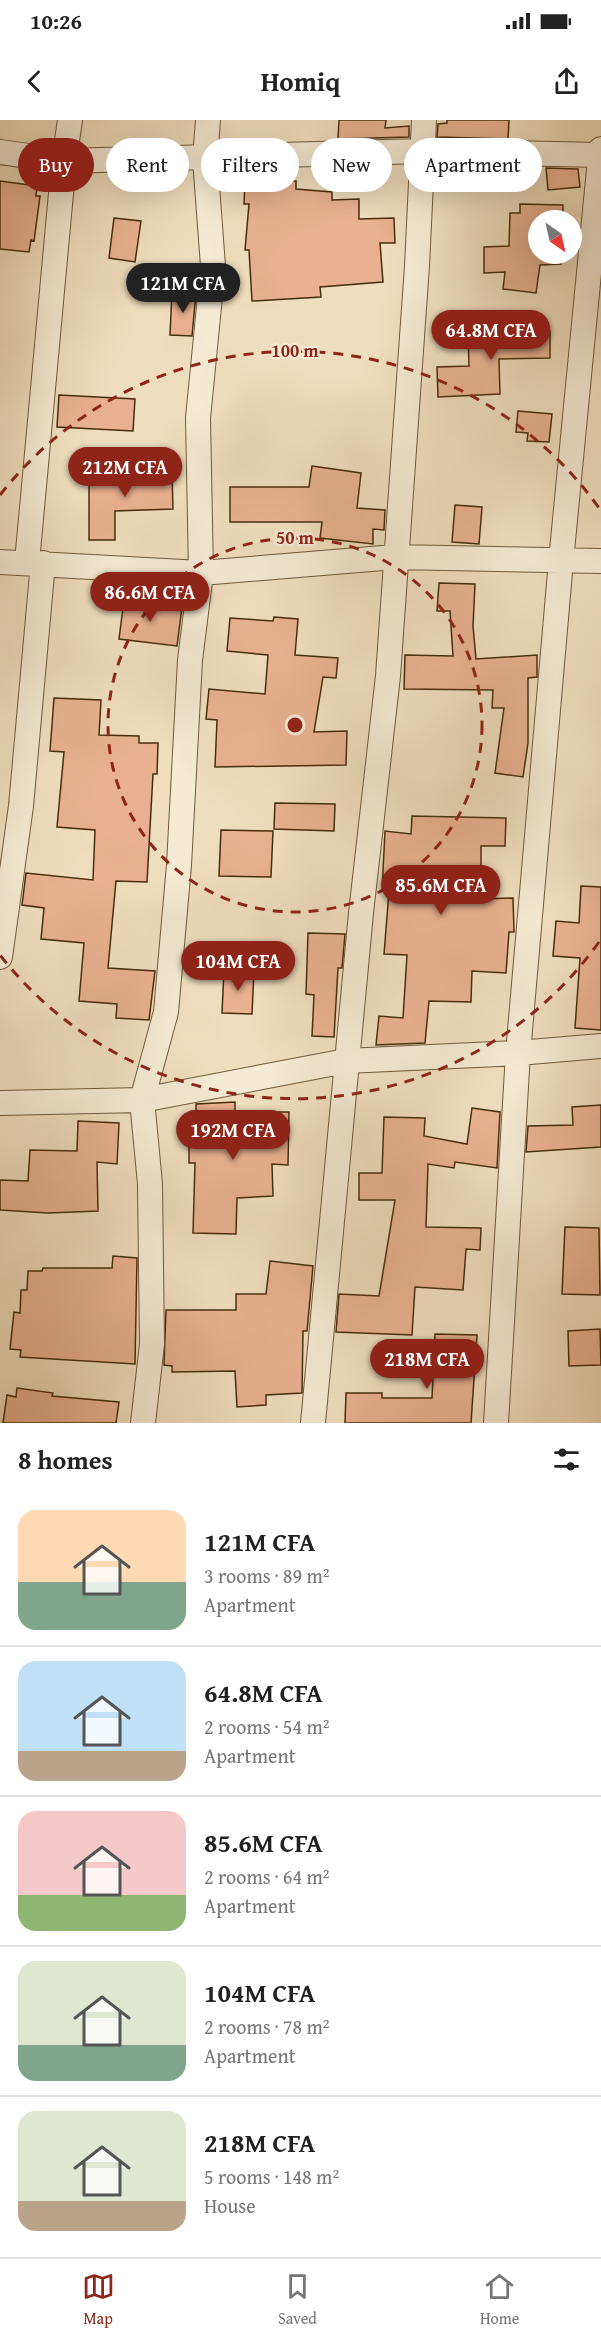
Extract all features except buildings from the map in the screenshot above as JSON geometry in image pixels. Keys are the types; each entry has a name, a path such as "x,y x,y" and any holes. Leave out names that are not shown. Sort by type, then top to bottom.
{"street":[{"path":"67,138 70,120"},
{"path":"207,138 208,120"},
{"path":"423,138 424,120"},
{"path":"0,152 18,155"},
{"path":"299,156 404,152"},
{"path":"496,1423 518,1053 561,561 600,153 542,152"},
{"path":"94,161 201,159"},
{"path":"0,957 21,806 35,563 62,192"},
{"path":"143,1423 152,1344 150,1184 142,1100 166,1012 179,865 190,660 201,573 198,418 213,267 207,192"},
{"path":"313,1423 346,1061 388,676 420,192"},
{"path":"0,562 201,573 395,557 601,561"},
{"path":"0,1103 142,1100 346,1061 518,1053 601,1046"}]}
